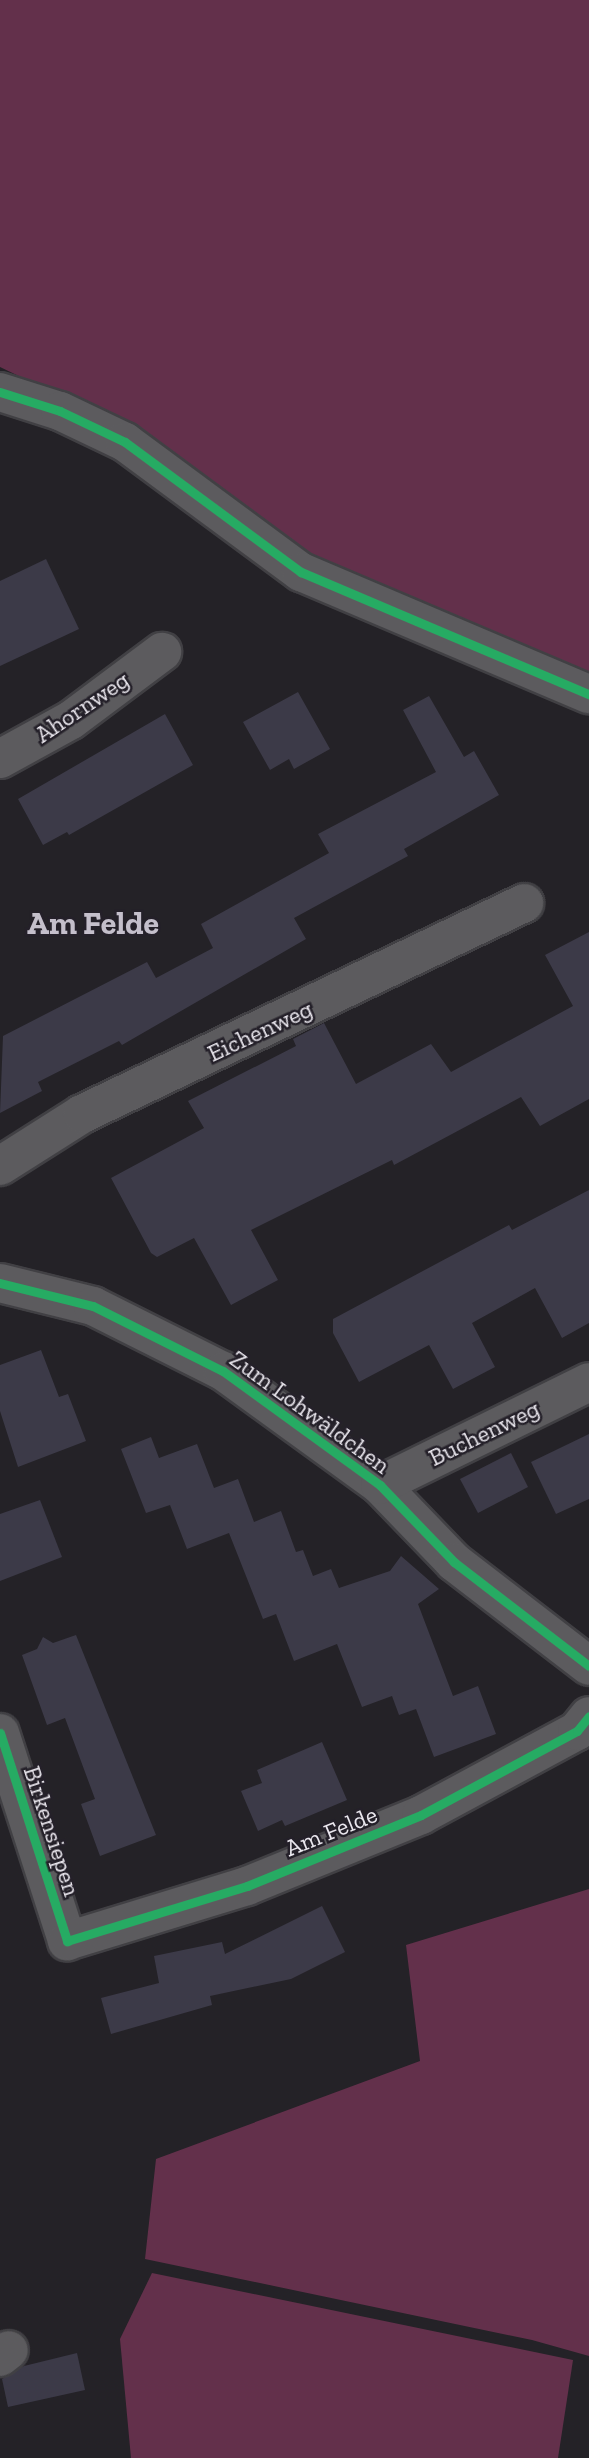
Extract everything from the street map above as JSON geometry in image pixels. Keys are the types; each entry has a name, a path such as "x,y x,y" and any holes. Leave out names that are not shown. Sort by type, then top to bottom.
{"street":[{"path":"0,392 60,411 125,442 302,572 589,694"},
{"name":"Ahornweg","path":"0,759 71,720 162,652"},
{"name":"Eichenweg","path":"0,1166 82,1114 524,904"},
{"name":"Zum Lohwäldchen","path":"0,1283 93,1306 174,1342 223,1371 380,1485 454,1562 589,1666"},
{"name":"Buchenweg","path":"380,1485 589,1382"},
{"name":"Am Felde","path":"67,1941 247,1886 421,1815 577,1731 589,1716"},
{"name":"Birkensiepen","path":"0,1733 67,1941"}],"shaded area":[{"path":"0,0 589,0 589,678 310,559 131,430 0,367"},
{"path":"589,1889 589,2356 532,2340 145,2259 156,2159 420,2061 406,1945"},
{"path":"152,2273 573,2360 558,2458 131,2458 120,2339"}],"building":[{"path":"46,559 79,629 0,666 0,581"},
{"path":"298,692 330,749 294,769 289,759 270,770 243,722"},
{"path":"429,696 464,757 474,751 499,795 404,849 408,856 294,918 306,939 122,1045 119,1041 38,1082 42,1091 0,1113 3,1036 147,962 156,978 213,948 201,924 329,853 318,834 436,772 403,710"},
{"path":"165,714 193,765 69,835 67,832 43,845 18,799"},
{"path":"589,932 589,1099 540,1126 521,1097 394,1165 392,1160 251,1230 278,1280 231,1305 194,1238 157,1257 151,1253 111,1178 204,1128 188,1101 296,1046 293,1039 324,1023 356,1084 431,1044 451,1072 573,1006 545,955"},
{"path":"589,1190 589,1323 562,1338 535,1288 472,1323 495,1367 453,1389 429,1345 359,1382 333,1333 333,1319 509,1225 512,1230"},
{"path":"41,1350 59,1397 68,1394 86,1441 18,1467 0,1411 0,1365"},
{"path":"589,1434 589,1499 556,1514 531,1462"},
{"path":"151,1437 159,1458 197,1444 214,1488 238,1479 254,1522 281,1511 296,1552 303,1550 313,1576 331,1569 339,1588 390,1571 401,1556 439,1589 418,1604 453,1696 478,1686 496,1734 434,1757 416,1709 399,1715 392,1696 362,1707 337,1644 294,1661 276,1614 263,1619 229,1533 187,1549 170,1505 146,1513 121,1449"},
{"path":"511,1453 528,1487 478,1513 460,1479"},
{"path":"40,1500 62,1557 0,1581 0,1514"},
{"path":"76,1635 156,1835 100,1856 81,1804 95,1799 65,1718 47,1725 22,1655 37,1649 43,1637 53,1643"},
{"path":"322,1742 347,1800 285,1826 282,1820 258,1831 241,1791 262,1783 257,1770"},
{"path":"322,1906 345,1952 291,1979 210,1996 212,2005 111,2034 101,1998 159,1983 154,1956 222,1942 225,1954"},
{"path":"77,2353 85,2390 8,2407 2,2379 24,2366"}],"cycle path":[{"path":"0,392 60,411 125,442 301,572 589,694"},
{"path":"0,1283 93,1306 223,1371 380,1485 454,1562 589,1666"},
{"path":"0,1733 67,1941 247,1886 421,1815 577,1731 589,1716"}],"district":[{"name":"Am Felde","path":"93,923"}]}
